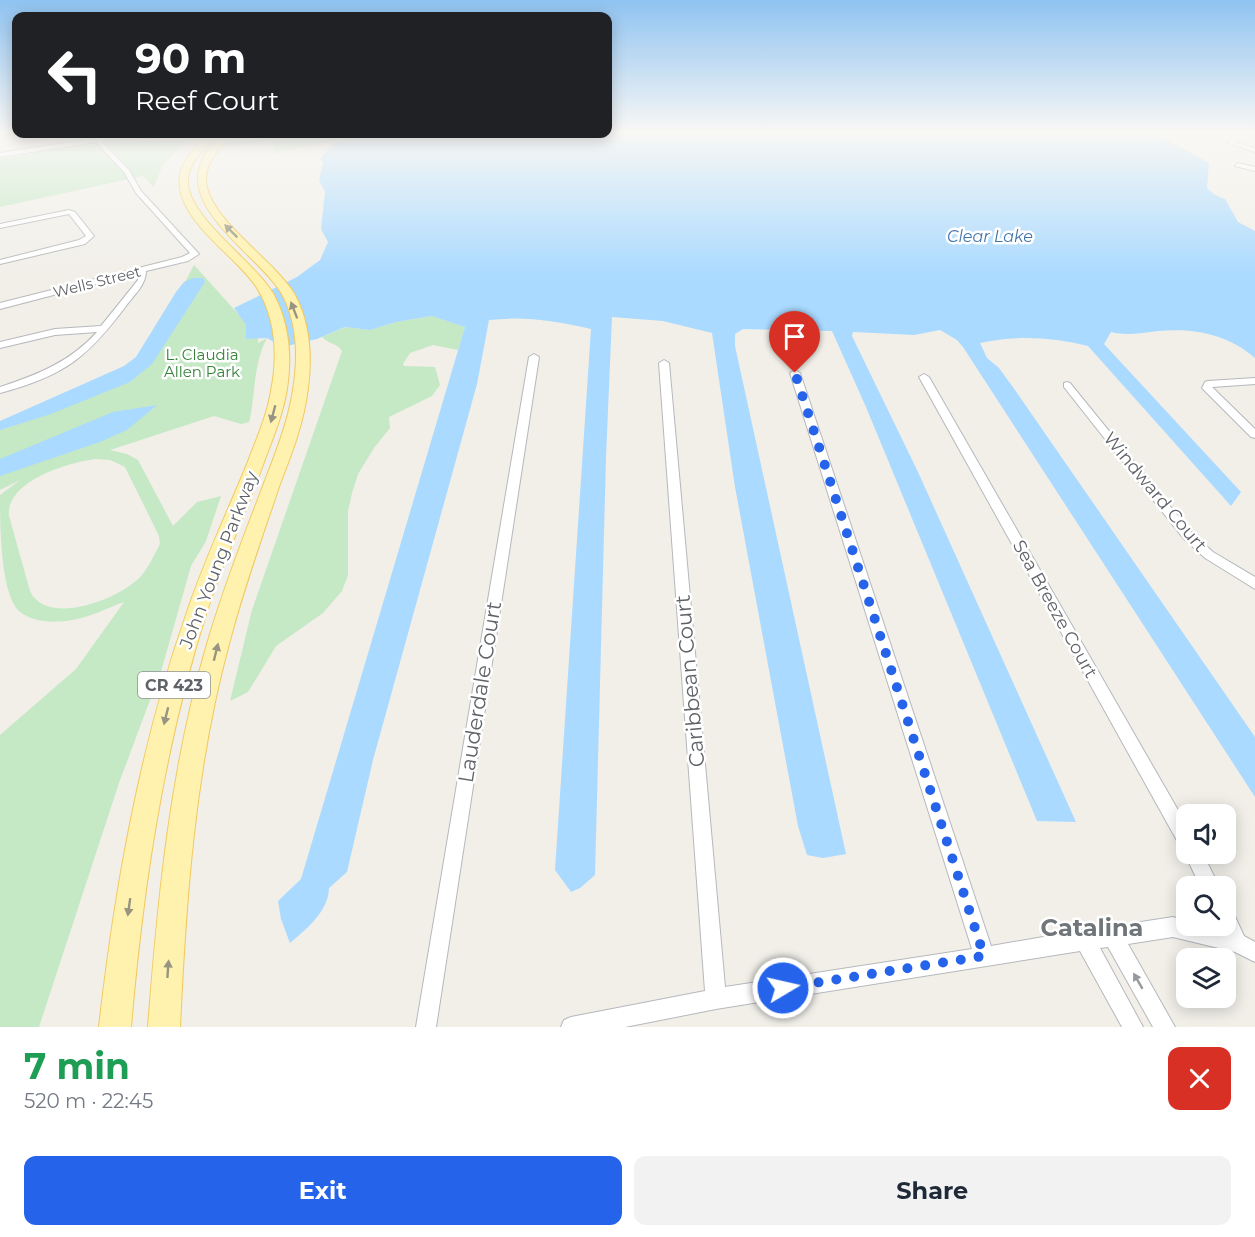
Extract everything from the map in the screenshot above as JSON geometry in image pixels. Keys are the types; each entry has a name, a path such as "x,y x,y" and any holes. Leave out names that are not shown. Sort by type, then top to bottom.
{"main road":[{"path":"185,180 184,186 202,190 202,180"},
{"name":"John Young Parkway","path":"164,1027 176,865 200,719 230,605 292,430 301,393 293,354 274,310 255,277 200,222 190,208 184,186"},
{"name":"John Young Parkway","path":"115,1027 135,864 160,741 198,609 273,417 279,390 293,354 297,314 287,293 273,272 215,215 202,190"}],"street":[{"name":"Wells Street","path":"0,306 193,256 195,252 138,192 132,180"},
{"path":"0,226 69,212 73,213 90,236 82,242 0,262"},
{"path":"0,390 42,376 82,353 142,280 142,270"},
{"path":"0,345 55,332 102,329"},
{"name":"Lauderdale Court","path":"426,1027 534,357"},
{"name":"Caribbean Court","path":"664,363 716,999"},
{"path":"795,373 984,956"},
{"name":"Sea Breeze Court","path":"924,377 1176,822"},
{"path":"1255,381 1215,382 1208,384 1207,388 1255,435"},
{"name":"Windward Court","path":"1066,385 1187,535 1209,555 1255,584"},
{"path":"571,1027 716,999 1173,927 1237,943 1255,952"},
{"path":"1112,935 1164,1027"},
{"path":"1234,936 1237,943"},
{"path":"1086,942 1133,1027"}],"green space":[{"path":"0,180 125,180 0,207"},
{"path":"147,180 157,180 154,187"},
{"name":"L. Claudia Allen Park","path":"194,265 258,336 258,343 267,338 257,367 249,422 241,424 214,416 110,450 127,454 138,460 173,526 197,502 221,496 206,541 191,566 162,668 119,783 39,1027 0,1027 0,735 76,669 124,602 86,617 65,621 37,620 19,611 8,589 2,556 0,495 20,480 0,490 0,425 141,366","holes":["110,460 125,467 159,536 160,544 141,576 118,593 85,606 68,608 52,607 39,602 30,591 9,516 11,504 28,483 56,469 84,461"]},
{"path":"432,316 465,327 458,350 433,345 410,353 403,364 404,366 435,367 440,385 432,396 389,417 390,428 358,474 348,511 348,575 342,591 323,613 276,646 248,692 230,701 252,610 342,351 338,346 322,337 346,327 370,330 396,322"}],"water":[{"name":"Clear Lake","path":"319,180 1208,180 1207,188 1215,195 1225,199 1238,222 1255,231 1255,358 1233,343 1210,334 1197,332 1171,330 1128,334 1111,332 1104,344 1241,492 1231,506 1088,346 1034,338 980,343 987,358 999,368 1015,390 1255,737 1255,797 957,340 940,330 914,335 853,332 852,336 918,472 1076,822 1037,821 866,407 832,331 743,329 735,334 735,346 846,854 823,858 807,855 798,826 735,487 712,333 663,321 612,317 595,875 580,888 571,892 555,870 591,329 540,320 489,320 477,384 373,760 347,872 329,888 325,904 316,918 290,943 281,919 278,901 301,879 465,327 432,316 396,322 370,330 345,327 317,339 282,347 267,338 246,339 246,325 234,308 297,277 320,260 328,242 321,229 325,192"},
{"path":"193,278 203,278 205,282 152,364 130,382 51,414 0,430 0,421 124,366 136,357 176,292 184,282"},
{"path":"157,405 127,430 100,442 0,476 0,459 113,412"}],"district":[{"name":"Catalina","path":"1092,928"}],"route":[{"path":"783,988 984,956 795,373"}]}
